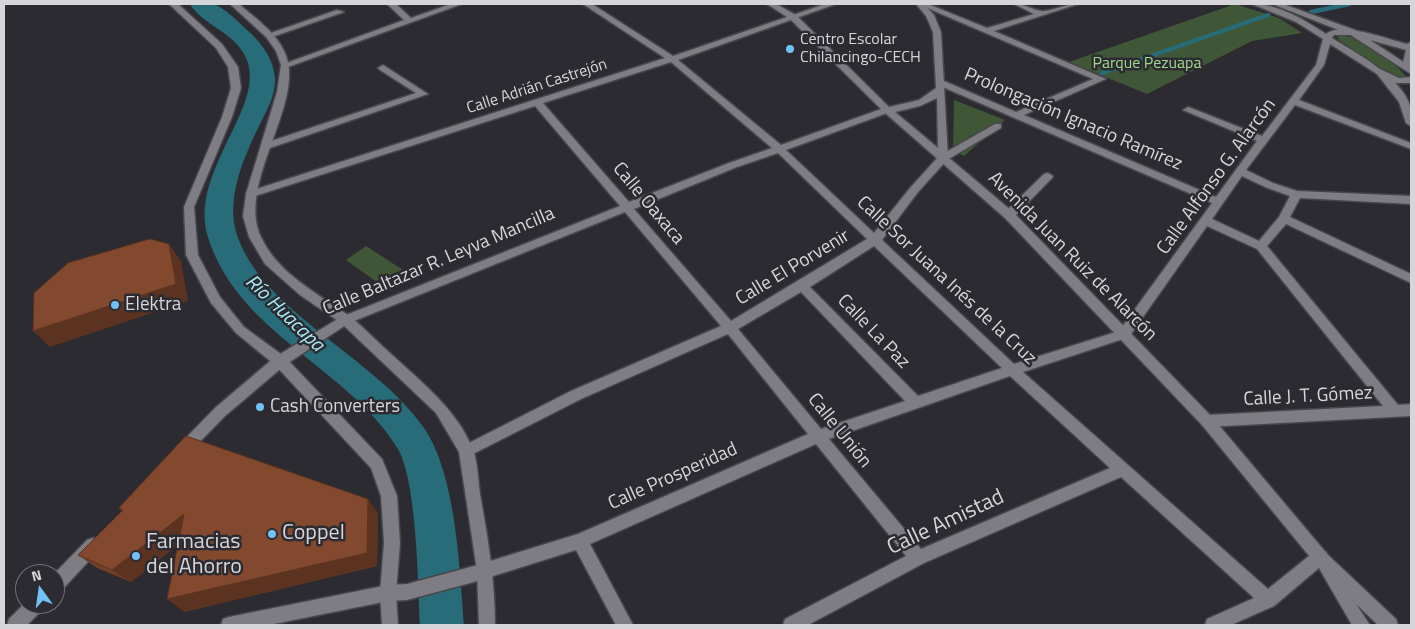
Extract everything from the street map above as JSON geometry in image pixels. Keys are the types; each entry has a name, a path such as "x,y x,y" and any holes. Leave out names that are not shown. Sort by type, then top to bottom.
{"street":[{"path":"173,4 219,46 233,67 236,88 227,117 189,207 192,255 215,300 240,330 286,357 378,464 389,496 392,543 388,594 390,625"},
{"path":"234,4 269,35 280,50 285,65 282,92 250,194 249,216 255,237 269,260 304,292 345,320 441,409 466,451 487,625"},
{"path":"391,4 410,21"},
{"path":"285,65 458,4"},
{"name":"Calle Sor Juana Inés de la Cruz","path":"587,4 672,59 779,149 1012,370 1268,600"},
{"name":"Avenida Juan Ruiz de Alarcón","path":"771,4 793,17 887,110 1009,215 1207,421 1321,558"},
{"name":"Calle Adrián Castrejón","path":"250,194 672,59 832,4"},
{"path":"921,4 989,30 1101,79 1016,115"},
{"path":"921,4 930,15 937,32 943,158"},
{"path":"1018,4 1042,14"},
{"path":"989,30 1074,4"},
{"path":"1256,4 1299,20 1380,72 1398,81 1411,80"},
{"path":"1276,4 1352,32 1410,47 1409,69"},
{"path":"269,35 340,12"},
{"path":"1328,37 1332,33 1352,32 1409,69"},
{"name":"Calle Alfonso G. Alarcón","path":"1124,334 1206,221 1240,170 1320,65 1328,37"},
{"path":"1063,62 1075,56"},
{"path":"266,146 423,94 383,68"},
{"path":"1380,72 1404,101 1411,123"},
{"name":"Calle Baltazar R. Leyva Mancilla","path":"170,463 220,412 286,357 345,320 732,165 887,110 923,103 931,99 941,86"},
{"name":"Prolongación Ignacio Ramírez","path":"941,86 1016,115 1218,202"},
{"path":"1294,101 1411,146"},
{"name":"Calle Oaxaca","path":"538,102 730,328"},
{"path":"1188,110 1264,140"},
{"name":"Calle El Porvenir","path":"466,451 576,395 730,328 802,286 875,240 914,190 943,158 998,126"},
{"path":"1240,170 1270,185 1296,194 1411,200"},
{"path":"1009,215 1048,176"},
{"path":"1261,246 1284,219 1296,194"},
{"path":"1284,219 1411,279"},
{"path":"1206,221 1261,246 1395,411"},
{"name":"Calle La Paz","path":"802,286 916,403"},
{"name":"Calle Unión","path":"730,328 817,438 918,558"},
{"name":"Calle Prosperidad","path":"229,625 407,592 580,541 817,438 1012,370 1124,334"},
{"name":"Calle J. T. Gómez","path":"1207,421 1411,410"},
{"name":"Calle Amistad","path":"791,625 918,558 1123,469"},
{"path":"65,575 105,533"},
{"path":"580,541 625,625"},
{"path":"1213,625 1268,600 1321,558"},
{"path":"1321,558 1351,611 1362,625"},
{"path":"1321,558 1390,625"},
{"path":"16,625 26,614"}],"green space":[{"name":"Parque Pezuapa","path":"1235,4 1279,18 1302,33 1252,41 1147,94 1069,62"},
{"path":"1342,35 1359,40 1376,50 1405,75 1403,78 1378,67 1340,41 1337,37"},
{"path":"954,100 1005,120 964,156 953,150"},
{"path":"366,246 403,270 381,285 346,260"}],"building":[{"path":"150,239 169,244 176,284 33,331 34,293 68,263"},
{"name":"Coppel","path":"186,436 368,499 367,553 167,599 184,514 112,570 78,555 123,510 119,508"}],"waterway":[{"name":"Río Huacapa","path":"200,4 249,44 258,58 263,75 259,99 229,166 221,194 220,222 223,237 236,265 256,292 281,317 367,389 392,414 412,440 420,457 431,503 442,625"},
{"path":"1311,12 1349,4"},
{"path":"1102,73 1268,15"}],"place":[{"name":"Centro Escolar Chilancingo-CECH","path":"790,49"},
{"name":"Elektra","path":"115,305"},
{"name":"Cash Converters","path":"260,407"},
{"name":"Coppel","path":"272,534"},
{"name":"Farmacias del Ahorro","path":"136,556"}]}
